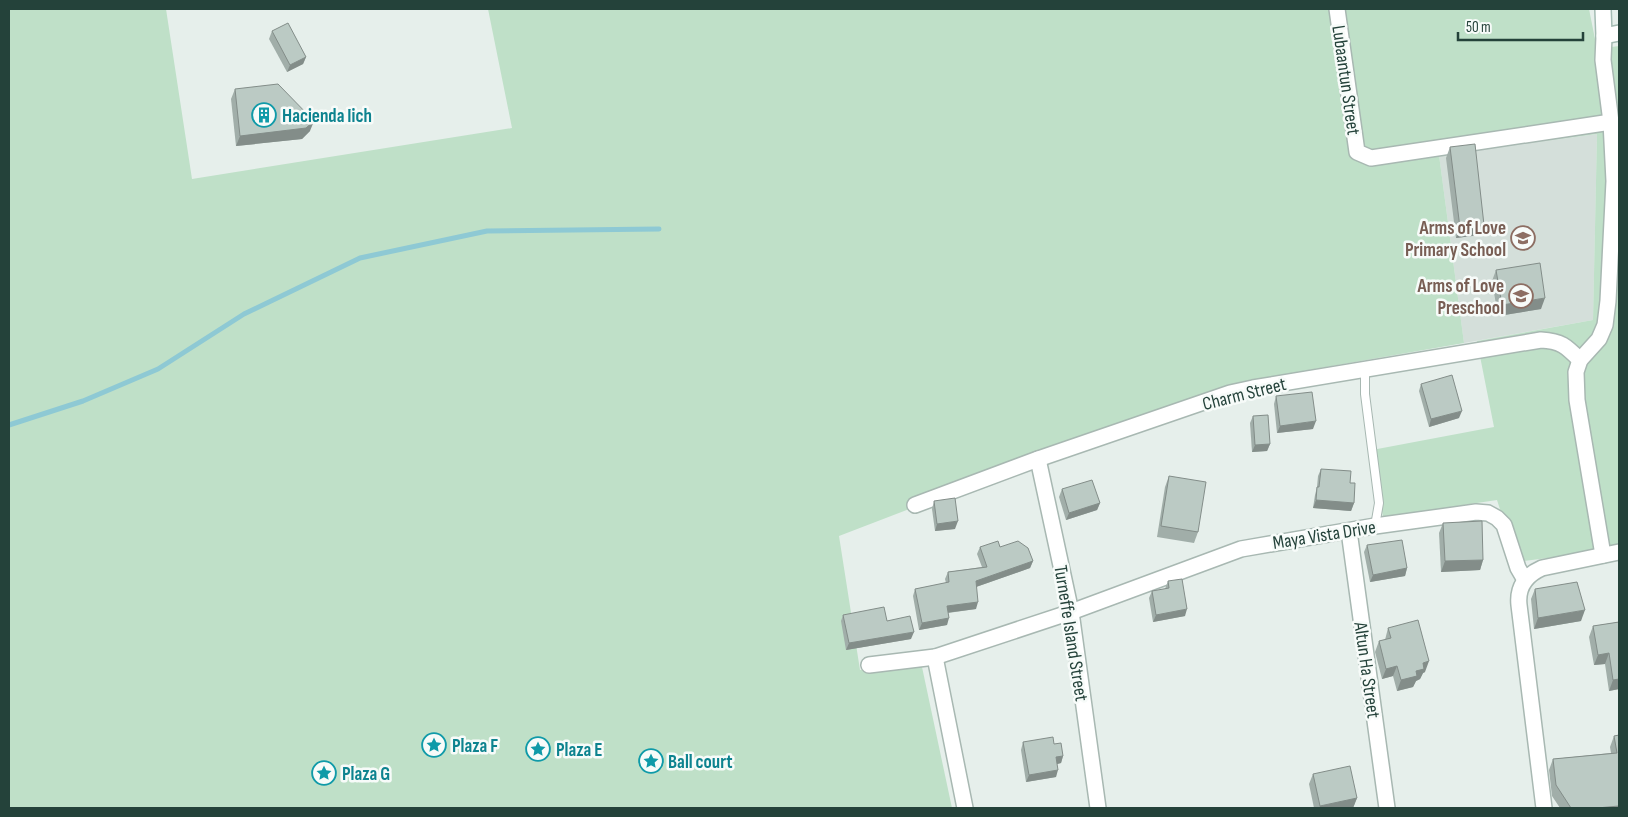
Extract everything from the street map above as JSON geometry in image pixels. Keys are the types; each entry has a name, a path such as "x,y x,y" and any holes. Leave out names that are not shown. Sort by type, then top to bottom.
{"street":[{"name":"Lubaantun Street","path":"1336,9 1357,152 1371,158 1611,122"},
{"path":"1604,9 1612,34 1603,60 1611,122 1614,181 1608,301 1605,325 1599,339 1580,360 1576,372 1577,400 1604,555"},
{"name":"Charm Street","path":"915,505 1038,459 1230,393 1365,368 1541,340 1556,340 1566,346 1580,360"},
{"name":"Turneffe Island Street","path":"1038,459 1071,612 1098,808"},
{"name":"Maya Vista Drive","path":"869,665 935,657 1071,612 1241,549 1375,526 1476,512 1488,513 1504,525 1518,568 1525,580"},
{"name":"Altun Ha Street","path":"1349,531 1387,808"},
{"path":"1544,808 1518,596 1520,587 1532,572 1542,568 1619,552"},
{"path":"935,657 964,808"}],"lane":[{"path":"1365,368 1365,394 1379,503 1375,526"}],"shaded area":[{"name":"Arms of Love Primary School","path":"1597,134 1593,320 1464,343 1439,155"}],"green space":[{"path":"9,9 166,9 192,179 512,128 488,9 1589,9 1597,49 1619,46 1619,549 1517,562 1497,500 1383,517 1372,450 1494,427 1477,341 1593,320 1597,134 1439,155 1464,343 1240,382 839,536 860,670 922,667 952,808 9,808"}],"building":[{"path":"288,23 306,57 290,65 272,31"},
{"name":"Hacienda Iich","path":"278,84 314,121 306,128 240,136 235,89"},
{"path":"1475,144 1484,225 1460,228 1450,147"},
{"path":"1540,263 1545,298 1502,305 1496,270"},
{"path":"1452,375 1462,411 1431,419 1421,384"},
{"path":"1312,392 1316,421 1280,426 1276,396"},
{"path":"1268,415 1270,444 1255,445 1253,416"},
{"path":"1321,469 1351,471 1350,483 1355,483 1354,503 1316,500"},
{"path":"1169,476 1206,482 1198,532 1161,526"},
{"path":"1092,480 1100,503 1069,513 1062,489"},
{"path":"955,498 958,521 937,524 934,501"},
{"path":"1482,521 1483,560 1445,561 1443,523"},
{"path":"1402,540 1407,568 1373,575 1367,545"},
{"path":"998,541 1000,547 1018,541 1028,548 1033,561 976,581 978,602 947,606 949,618 922,623 915,589 949,582 948,572 987,567 980,547"},
{"path":"1182,579 1187,609 1156,615 1152,591 1169,588 1168,581"},
{"path":"1577,582 1585,610 1538,618 1535,589"},
{"path":"884,607 887,621 910,616 914,632 849,643 843,615"},
{"path":"1418,620 1429,661 1423,663 1424,669 1416,671 1417,676 1401,680 1397,666 1386,669 1379,641 1391,638 1388,628"},
{"path":"1619,622 1619,679 1613,680 1609,653 1598,655 1593,626"},
{"path":"1619,735 1619,806 1571,808 1556,785 1553,759 1617,753 1614,736"},
{"path":"1053,737 1054,744 1061,743 1063,756 1056,757 1058,770 1029,775 1023,742"},
{"path":"1350,766 1357,798 1320,806 1313,774"}],"waterway":[{"path":"9,425 83,401 158,369 244,314 360,258 487,231 659,229"}],"place":[{"name":"Hacienda Iich","path":"264,115"},
{"name":"Arms of Love Primary School","path":"1523,238"},
{"name":"Arms of Love Preschool","path":"1521,296"},
{"name":"Plaza F","path":"434,745"},
{"name":"Plaza E","path":"538,749"},
{"name":"Ball court","path":"651,761"},
{"name":"Plaza G","path":"324,773"}]}
